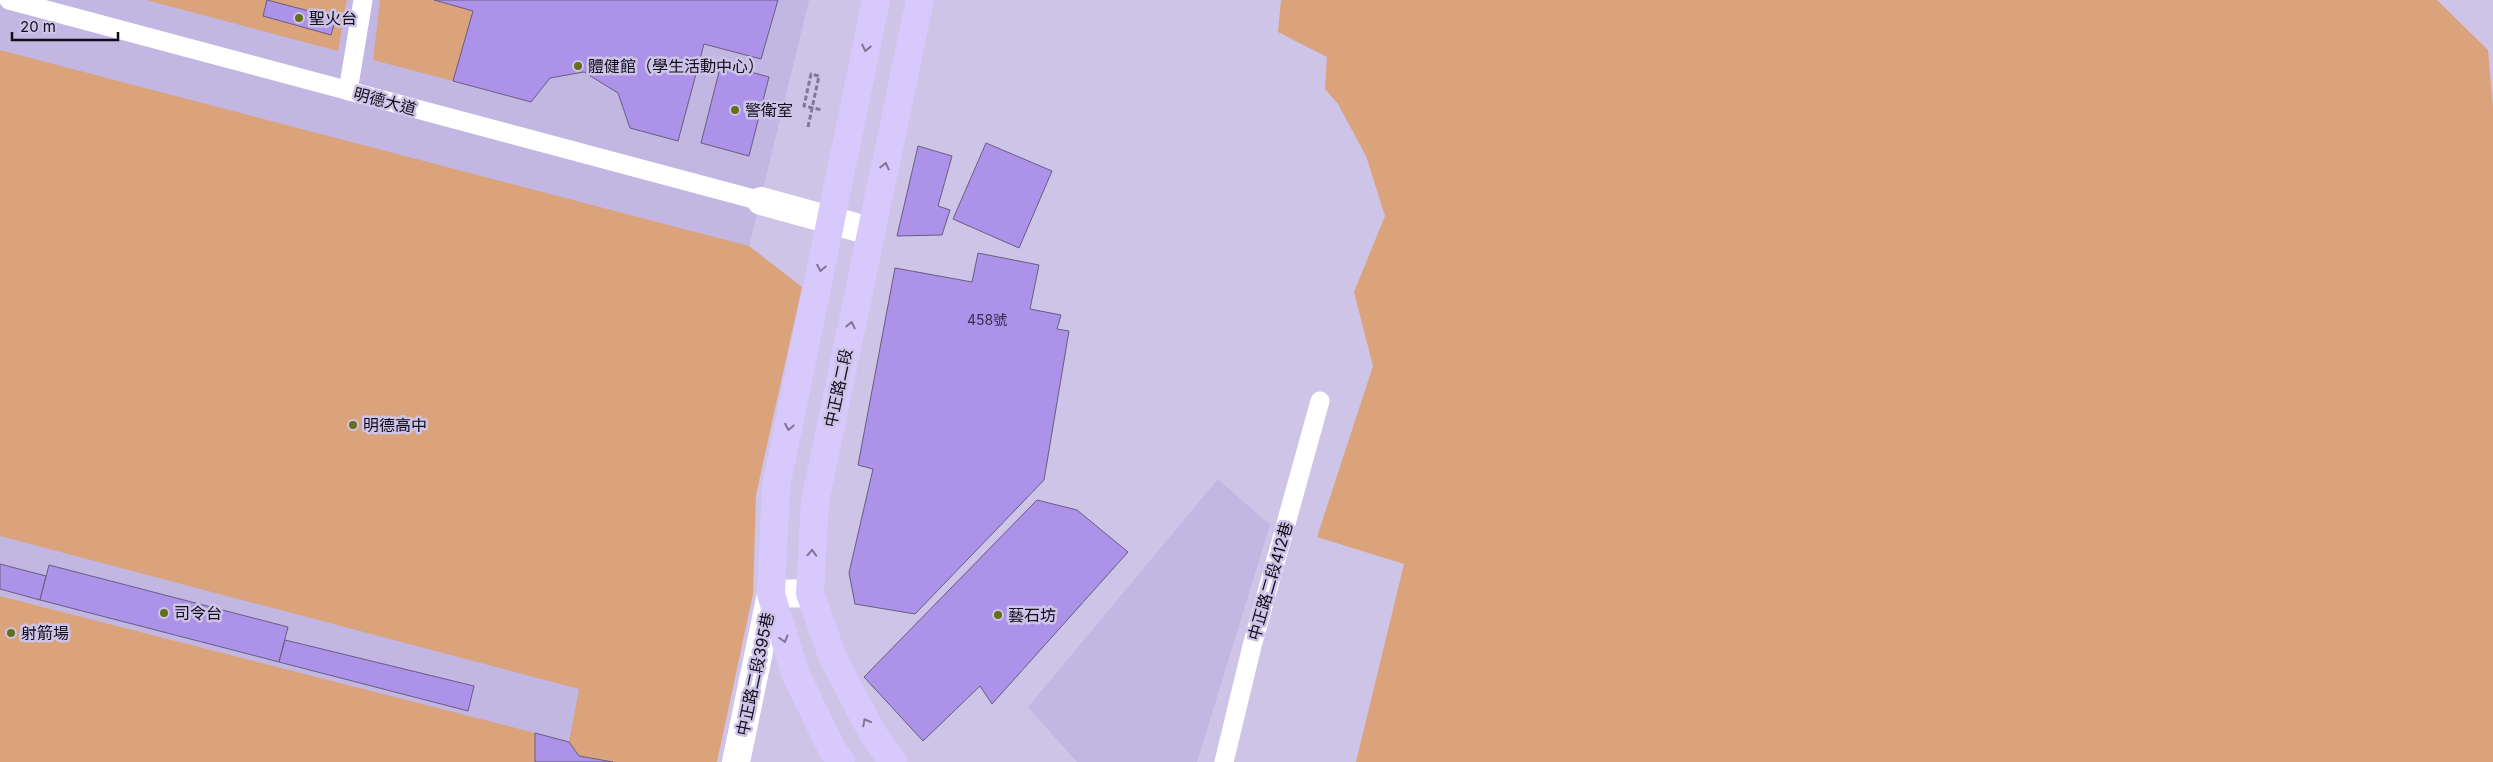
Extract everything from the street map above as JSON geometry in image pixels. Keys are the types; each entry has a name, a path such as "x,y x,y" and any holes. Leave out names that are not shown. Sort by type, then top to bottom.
{"main road":[{"path":"841,762 832,749 795,674 771,594 776,487 876,0"},
{"name":"中正路二段","path":"893,762 873,734 833,658 810,593 815,502 870,231 920,0"}],"street":[{"path":"761,201 870,231"},
{"name":"中正路二段395巷","path":"736,762 771,594 810,593"}],"lane":[{"name":"明德大道","path":"10,0 761,201"},
{"path":"348,91 363,0"},
{"name":"中正路二段412巷","path":"1224,762 1252,646 1320,401"}],"path":[{"path":"804,106 811,74 819,76 808,127"}],"shaded area":[{"name":"明德高中","path":"0,0 146,0 227,21 246,0 809,0 625,757 36,605 0,661"},
{"path":"146,0 347,0 338,51"},
{"path":"380,0 434,0 473,11 453,81 373,60"},
{"path":"1281,0 2437,0 2488,50 2493,107 2493,762 1356,762 1404,564 1317,537 1373,366 1354,292 1385,216 1366,156 1338,104 1325,89 1327,57 1278,32"},
{"name":"明德高中","path":"0,50 749,246 802,287 756,495 753,594 717,762 613,762 579,756 569,742 579,689 0,536"},
{"path":"1218,479 1270,525 1197,762 1077,762 1028,707"},
{"path":"0,596 535,733 535,762 0,762"}],"building":[{"path":"267,0 336,18 331,35 263,16"},
{"name":"體健館（學生活動中心）","path":"434,0 778,0 761,59 704,44 678,141 630,128 618,93 584,72 550,78 531,102 453,81 473,11"},
{"name":"警衛室","path":"721,64 769,77 749,156 701,143"},
{"path":"986,143 1052,171 1019,248 953,219"},
{"path":"918,146 952,156 938,206 950,210 942,235 897,236"},
{"path":"978,253 1039,265 1030,309 1061,315 1057,329 1069,331 1044,480 915,614 855,604 849,573 873,469 858,465 895,268 972,282"},
{"name":"藝石坊","path":"1037,500 1077,510 1128,552 992,704 980,686 923,741 864,677"},
{"path":"0,564 46,576 40,600 0,589"},
{"name":"司令台","path":"49,565 288,627 279,662 40,600"},
{"path":"285,640 474,686 468,711 279,662"},
{"path":"535,733 569,742 579,756 613,762 535,762"}],"place":[{"name":"聖火台","path":"299,18"},
{"name":"體健館（學生活動中心）","path":"578,66"},
{"name":"警衛室","path":"735,110"},
{"name":"明德高中","path":"353,425"},
{"name":"司令台","path":"164,613"},
{"name":"藝石坊","path":"998,615"},
{"name":"射箭場","path":"11,633"}]}
